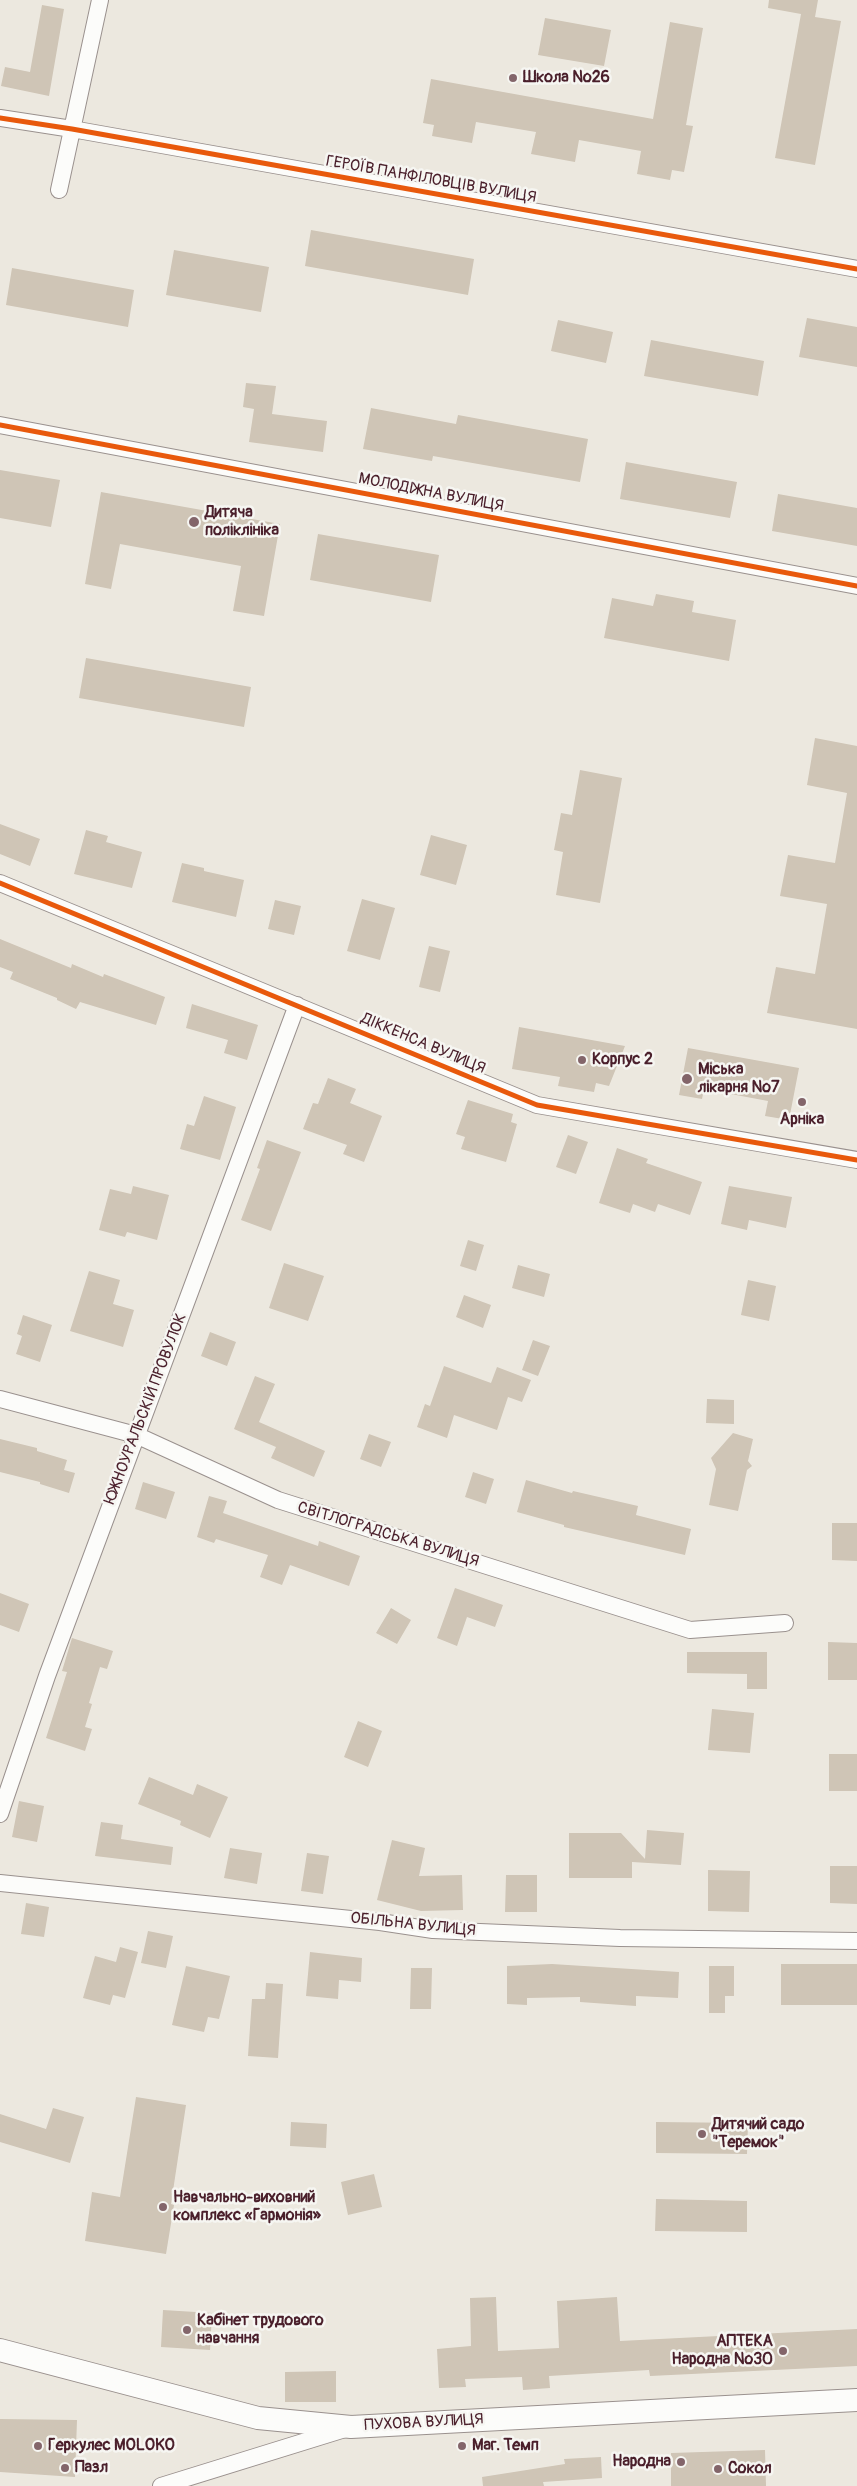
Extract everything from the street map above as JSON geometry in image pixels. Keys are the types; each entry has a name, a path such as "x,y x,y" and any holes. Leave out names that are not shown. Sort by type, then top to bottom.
{"main road":[{"name":"ПУХОВА ВУЛИЦЯ","path":"0,2350 258,2418 352,2427 857,2400"}],"street":[{"path":"59,190 100,0"},
{"name":"ГЕРОЇВ ПАНФІЛОВЦІВ ВУЛИЦЯ","path":"0,118 72,129 857,269"},
{"name":"МОЛОДІЖНА ВУЛИЦЯ","path":"0,425 857,586"},
{"name":"ДІККЕНСА ВУЛИЦЯ","path":"0,883 537,1105 857,1160"},
{"name":"ЮЖНОУРАЛЬСКІЙ ПРОВУЛОК","path":"0,1814 46,1676 297,1006"},
{"name":"СВІТЛОГРАДСЬКА ВУЛИЦЯ","path":"0,1399 136,1435 278,1500 690,1630 785,1623"},
{"name":"ОБІЛЬНА ВУЛИЦЯ","path":"0,1883 380,1922 433,1930 629,1938 857,1941"},
{"path":"161,2486 352,2427"}],"building":[{"path":"769,0 818,0 815,17 841,21 815,165 775,158 801,14 768,8"},
{"path":"42,5 64,9 49,96 1,86 5,67 30,72"},
{"path":"545,18 611,30 604,66 538,55"},
{"path":"670,22 703,28 686,125 693,126 684,172 672,170 670,180 637,174 641,151 579,140 575,162 531,154 536,132 476,122 472,143 432,136 434,125 423,123 431,79 653,119"},
{"path":"311,230 474,259 468,295 305,266"},
{"path":"174,250 269,267 261,312 166,295"},
{"path":"12,268 134,290 128,327 6,305"},
{"path":"807,318 857,327 857,367 799,357"},
{"path":"558,320 613,332 606,363 551,351"},
{"path":"651,340 764,361 758,396 644,376"},
{"path":"246,383 276,386 272,414 327,421 323,452 249,442 254,409 243,407"},
{"path":"371,408 456,424 458,415 588,439 580,482 433,456 432,461 363,449"},
{"path":"626,462 737,482 730,518 620,499"},
{"path":"0,470 60,480 51,527 0,518"},
{"path":"101,492 280,524 264,616 233,611 241,566 120,544 111,589 85,584"},
{"path":"778,494 857,508 857,546 772,531"},
{"path":"318,534 439,555 431,602 310,580"},
{"path":"656,594 694,601 692,612 736,620 729,661 604,638 612,598 653,606"},
{"path":"86,658 251,687 244,727 79,698"},
{"path":"815,738 857,746 857,1029 767,1013 776,967 815,974 827,904 780,896 788,855 835,863 847,793 807,785"},
{"path":"580,770 622,778 600,903 556,895 563,852 554,850 561,813 572,815"},
{"path":"0,824 40,839 30,866 0,854"},
{"path":"86,830 108,836 106,842 142,852 132,888 74,874"},
{"path":"431,835 467,845 456,885 420,875"},
{"path":"182,863 204,868 204,871 244,880 236,917 172,902"},
{"path":"362,899 395,908 380,960 347,951"},
{"path":"275,900 301,906 294,935 268,929"},
{"path":"0,939 71,968 72,964 103,977 104,974 165,997 156,1025 80,1002 76,1009 57,1000 57,998 10,979 13,972 0,967"},
{"path":"429,946 450,951 440,992 419,987"},
{"path":"192,1004 258,1025 247,1060 224,1053 228,1040 186,1028"},
{"name":"Корпус 2","path":"519,1027 625,1046 609,1086 596,1083 594,1092 558,1086 560,1077 512,1069"},
{"path":"688,1048 799,1068 789,1120 765,1116 768,1101 704,1089 702,1099 679,1095"},
{"path":"328,1078 356,1089 350,1103 382,1116 364,1162 343,1154 347,1145 303,1129 313,1103 318,1104"},
{"path":"204,1096 236,1107 220,1160 180,1149 187,1124 194,1126"},
{"path":"468,1100 513,1114 511,1122 517,1124 506,1162 461,1149 465,1137 456,1134"},
{"path":"568,1135 588,1142 576,1174 556,1167"},
{"path":"267,1140 301,1152 271,1231 241,1220 260,1169 257,1168"},
{"path":"617,1148 648,1159 646,1163 702,1182 690,1215 658,1204 655,1212 633,1204 630,1213 599,1203"},
{"path":"133,1186 169,1195 157,1240 127,1232 125,1237 99,1230 110,1189 131,1194"},
{"path":"729,1186 792,1197 786,1228 749,1220 747,1230 721,1224"},
{"path":"468,1240 484,1245 476,1271 460,1266"},
{"path":"284,1263 324,1276 308,1321 269,1308"},
{"path":"518,1265 550,1274 544,1297 512,1288"},
{"path":"89,1271 120,1280 113,1304 134,1310 123,1347 70,1331"},
{"path":"748,1280 776,1286 769,1321 741,1315"},
{"path":"464,1295 491,1305 483,1328 456,1317"},
{"path":"23,1315 52,1325 40,1362 16,1354 22,1336 17,1334"},
{"path":"210,1332 236,1342 227,1366 201,1356"},
{"path":"533,1340 550,1346 538,1376 522,1370"},
{"path":"444,1366 491,1383 497,1367 531,1380 522,1402 508,1397 497,1430 454,1415 447,1438 417,1427 425,1404 430,1406"},
{"path":"255,1376 275,1384 259,1422 325,1451 314,1477 271,1458 276,1447 234,1429"},
{"path":"707,1399 734,1400 734,1424 706,1423"},
{"path":"733,1433 753,1439 748,1461 752,1466 747,1470 738,1511 709,1505 716,1469 711,1458"},
{"path":"369,1434 391,1442 381,1467 360,1459"},
{"path":"0,1439 37,1448 37,1451 67,1460 64,1470 75,1473 69,1493 40,1484 40,1482 0,1472"},
{"path":"473,1472 494,1479 486,1504 465,1497"},
{"path":"526,1480 572,1493 573,1491 638,1506 636,1515 691,1529 685,1555 564,1527 564,1525 517,1512"},
{"path":"143,1482 175,1492 166,1519 135,1509"},
{"path":"209,1496 227,1501 223,1513 318,1546 319,1541 360,1556 349,1586 290,1565 282,1585 260,1577 268,1555 216,1539 214,1543 197,1537"},
{"path":"832,1523 857,1523 857,1561 832,1560"},
{"path":"455,1588 503,1605 495,1627 467,1617 457,1646 437,1638"},
{"path":"0,1593 29,1604 19,1632 0,1625"},
{"path":"391,1608 411,1620 397,1644 376,1633"},
{"path":"72,1638 113,1651 107,1669 100,1667 89,1703 92,1704 85,1727 92,1729 85,1751 46,1738 67,1672 62,1671"},
{"path":"828,1642 857,1643 857,1680 828,1680"},
{"path":"687,1652 767,1652 767,1689 747,1689 747,1674 687,1673"},
{"path":"712,1709 754,1713 750,1753 708,1750"},
{"path":"358,1721 382,1731 368,1767 344,1757"},
{"path":"829,1754 857,1754 857,1791 829,1791"},
{"path":"149,1777 193,1795 197,1784 228,1797 210,1838 180,1825 181,1821 138,1804"},
{"path":"19,1801 44,1806 37,1842 12,1837"},
{"path":"101,1822 123,1825 121,1839 173,1847 171,1865 95,1856"},
{"path":"647,1830 684,1833 681,1865 632,1862 632,1878 569,1878 569,1833 621,1833 645,1859"},
{"path":"392,1840 425,1848 419,1876 462,1875 463,1910 421,1911 377,1900"},
{"path":"230,1848 262,1853 257,1884 224,1878"},
{"path":"307,1853 329,1856 323,1894 301,1891"},
{"path":"830,1866 857,1866 857,1904 830,1903"},
{"path":"708,1870 750,1871 749,1912 708,1911"},
{"path":"506,1875 537,1875 537,1912 505,1912"},
{"path":"26,1903 49,1907 44,1937 21,1934"},
{"path":"148,1931 173,1936 166,1968 141,1963"},
{"path":"120,1947 138,1952 125,1998 113,1995 110,2005 83,1998 95,1956 116,1962"},
{"path":"310,1952 362,1958 361,1982 339,1980 338,1999 306,1996"},
{"path":"552,1964 679,1972 678,1998 636,1996 636,2006 580,2002 580,1997 527,1998 527,2005 507,2004 507,1966"},
{"path":"781,1964 857,1964 857,2005 781,2005"},
{"path":"186,1966 230,1976 219,2019 208,2017 204,2032 172,2025"},
{"path":"709,1966 734,1966 734,1996 725,1996 725,2013 709,2013"},
{"path":"411,1968 432,1968 431,2009 410,2009"},
{"path":"266,1983 283,1984 278,2058 248,2056 252,1999 265,1999"},
{"path":"136,2097 186,2105 171,2204 174,2205 166,2254 85,2241 92,2192 120,2197"},
{"path":"53,2108 84,2117 70,2163 0,2142 0,2114 46,2129"},
{"path":"291,2122 327,2124 326,2148 290,2146"},
{"path":"656,2122 748,2123 747,2154 656,2153"},
{"path":"374,2174 382,2207 348,2215 341,2182"},
{"path":"656,2199 747,2201 747,2232 655,2231"},
{"path":"496,2297 498,2351 559,2348 557,2301 617,2297 620,2341 857,2329 857,2366 650,2376 649,2370 549,2376 550,2388 523,2390 522,2377 465,2379 466,2387 439,2388 437,2349 471,2346 470,2298"},
{"name":"Кабінет трудового навчання","path":"163,2310 212,2313 210,2350 161,2347"},
{"path":"336,2371 336,2402 285,2402 285,2372"},
{"name":"Геркулес MOLOKO","path":"0,2419 77,2420 75,2477 0,2472"},
{"name":"Сокол","path":"765,2450 766,2486 671,2486 671,2453"},
{"path":"601,2457 602,2478 543,2482 544,2486 483,2486 482,2477 565,2464 564,2459"}],"cycle path":[{"path":"0,118 72,129 857,269"},
{"path":"0,425 857,586"},
{"path":"0,883 537,1105 857,1160"}],"place":[{"name":"Школа №26","path":"513,78"},
{"name":"Дитяча поліклініка","path":"194,522"},
{"name":"Корпус 2","path":"582,1060"},
{"name":"Міська лікарня №7","path":"687,1079"},
{"name":"Арніка","path":"802,1102"},
{"name":"Дитячий садо \"Теремок\"","path":"702,2134"},
{"name":"Навчально-виховний комплекс «Гармонія»","path":"163,2207"},
{"name":"Кабінет трудового навчання","path":"187,2330"},
{"name":"АПТЕКА Народна №30","path":"783,2351"},
{"name":"Геркулес MOLOKO","path":"38,2446"},
{"name":"Маг. Темп","path":"462,2446"},
{"name":"Народна","path":"681,2462"},
{"name":"Пазл","path":"65,2468"},
{"name":"Сокол","path":"718,2469"}]}
